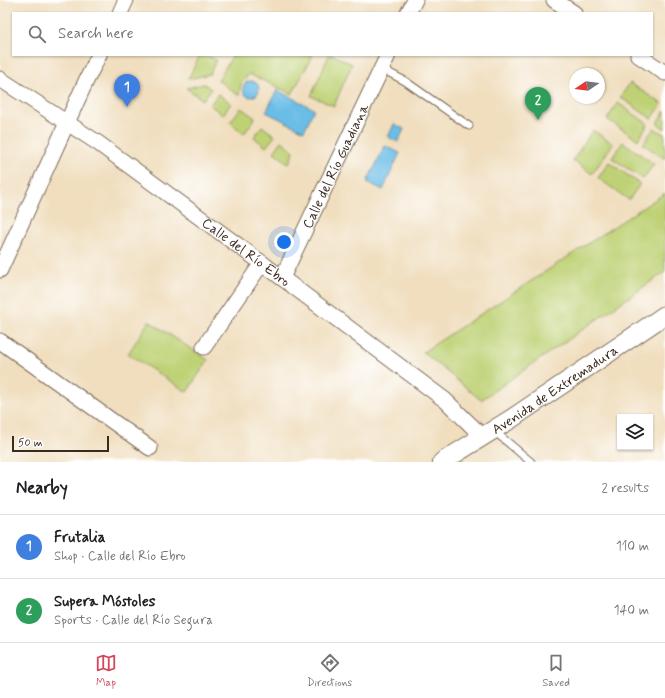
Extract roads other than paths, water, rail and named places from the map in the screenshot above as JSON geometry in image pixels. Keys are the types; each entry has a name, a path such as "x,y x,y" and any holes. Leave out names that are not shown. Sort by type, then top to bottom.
{"street":[{"path":"120,12 126,0"},
{"path":"409,12 415,0"},
{"path":"554,0 572,12"},
{"path":"0,268 99,56"},
{"name":"Calle del Río Guadiana","path":"282,278 388,56"},
{"path":"640,56 665,72"},
{"name":"Calle del Río Ebro","path":"0,78 98,143 262,263 488,433"},
{"path":"204,347 262,263"},
{"name":"Avenida de Extremadura","path":"442,462 665,315"},
{"path":"0,341 150,448"}],"lane":[{"path":"382,69 405,81 469,126"},
{"path":"488,433 531,462"}],"water":[{"path":"251,81 257,83 259,89 257,95 251,97 245,95 243,89 245,83"},
{"path":"277,90 314,109 304,131 266,112"},
{"path":"394,124 404,129 398,142 388,137"},
{"path":"385,146 400,153 383,190 367,182"}],"place":[{"name":"Frutalia","path":"127,107"},
{"name":"Supera Móstoles","path":"538,120"}]}
